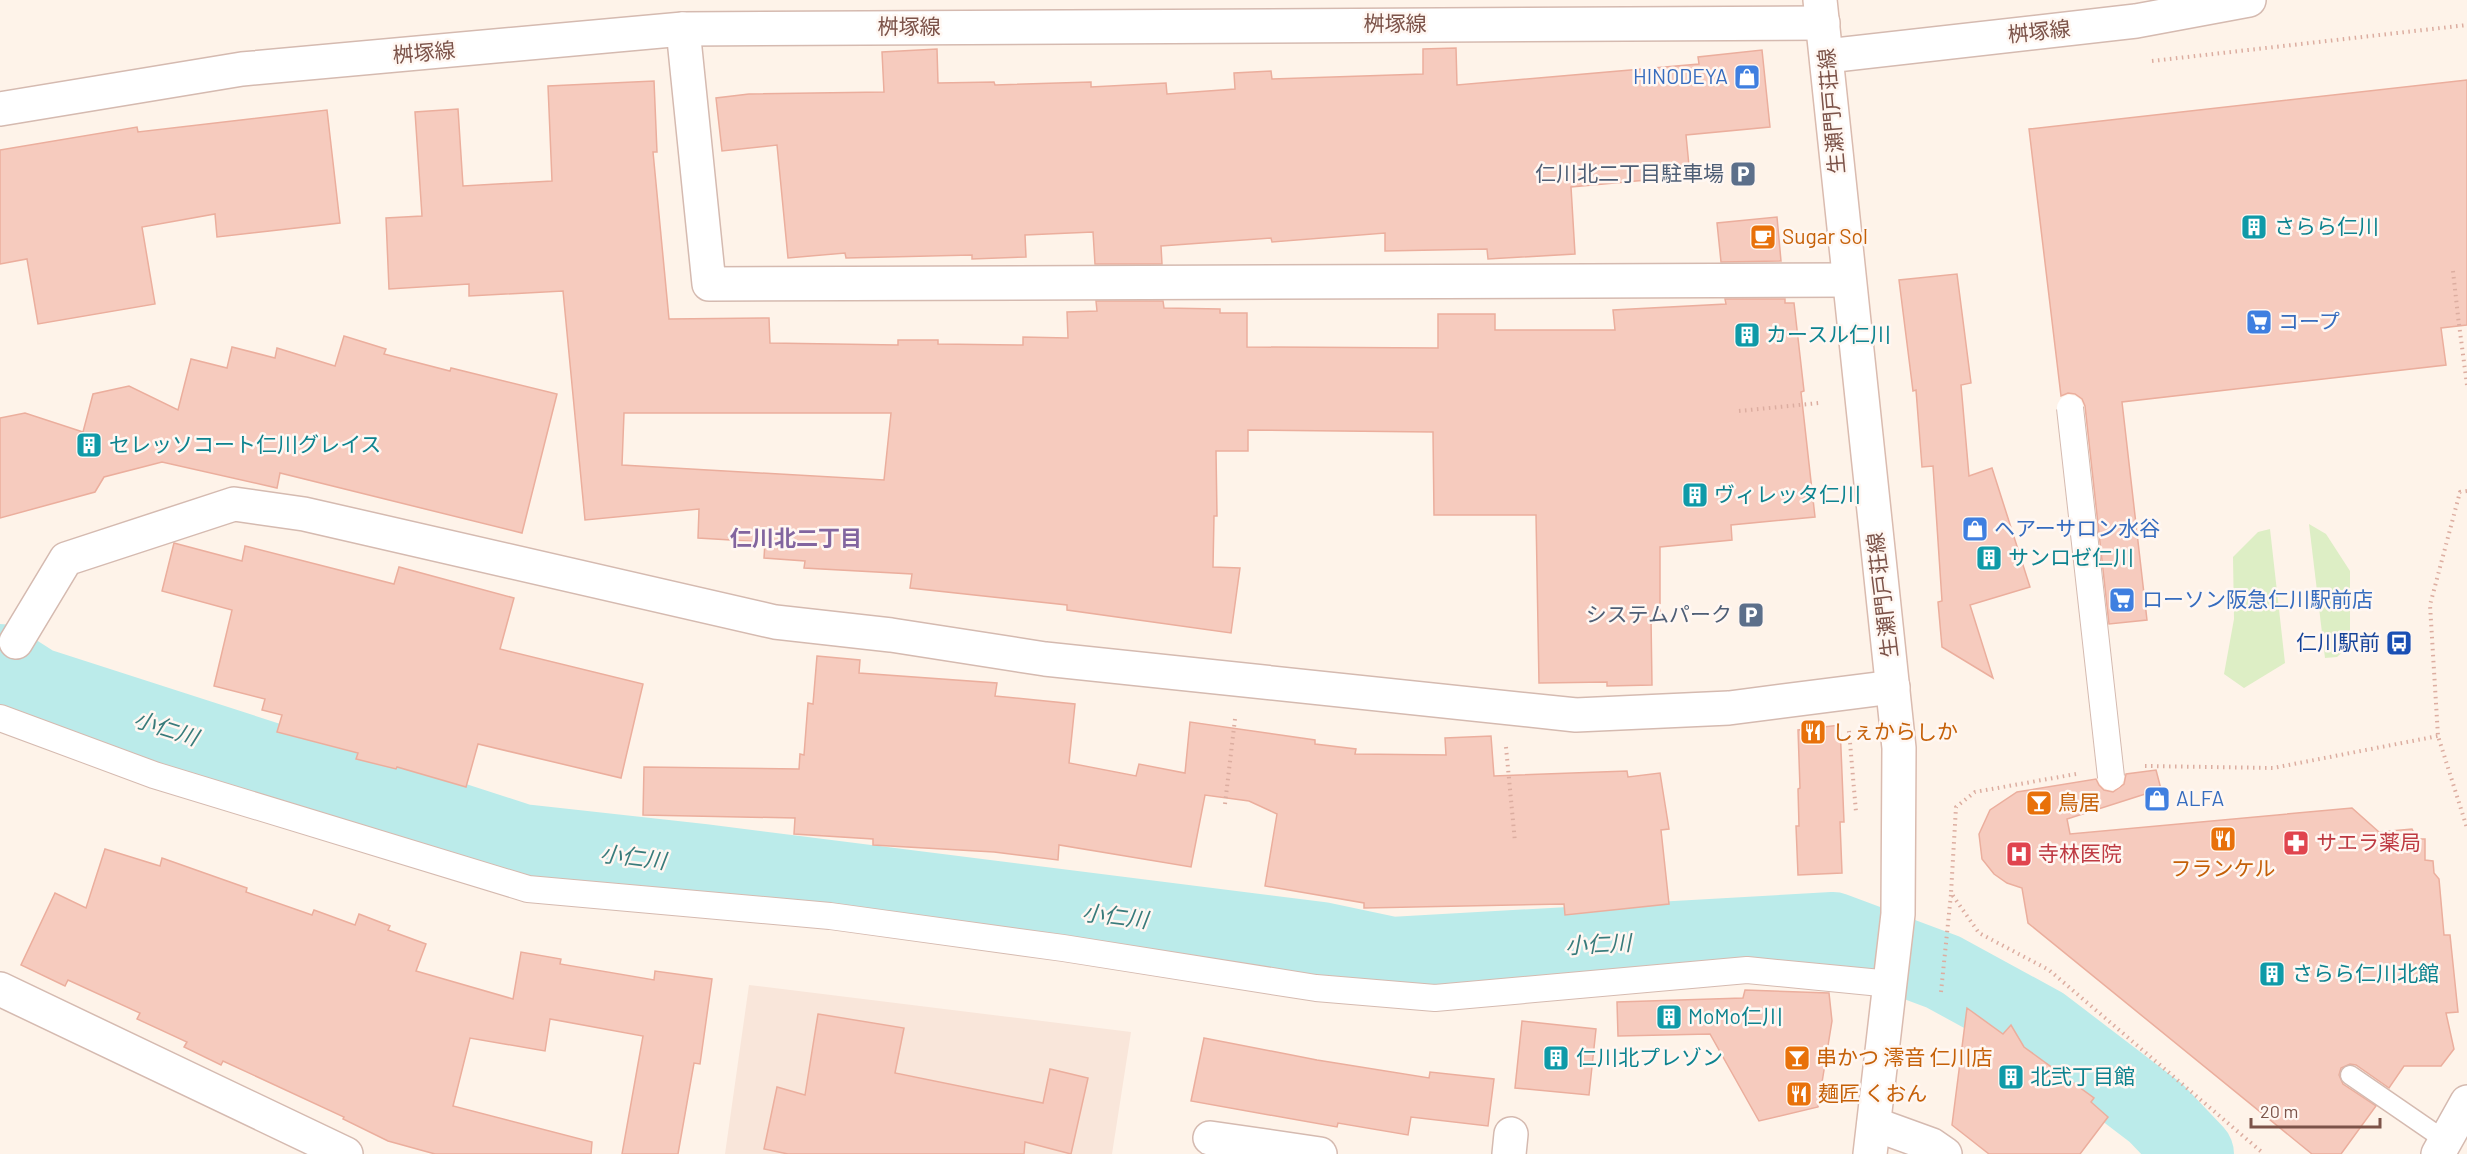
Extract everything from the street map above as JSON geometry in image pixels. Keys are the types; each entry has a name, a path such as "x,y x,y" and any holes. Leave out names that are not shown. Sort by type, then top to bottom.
{"street":[{"name":"桝塚線","path":"1827,56 2136,21 2249,0"},
{"name":"桝塚線","path":"0,109 242,69 683,29 1821,10"},
{"name":"生瀬門戸荘線","path":"1821,10 1899,748 1898,914 1872,1139"},
{"path":"683,29 709,284 1848,280"},
{"path":"2070,408 2111,777"},
{"path":"16,642 66,559 234,504 304,514 775,622 891,635 1045,659 1576,715 1729,708 1893,687"},
{"path":"0,718 154,776 528,889 830,916 1063,948 1316,988 1435,998 1747,970 1891,984"},
{"path":"0,989 346,1154"},
{"path":"2450,1150 2467,1102"},
{"path":"1210,1138 1312,1153"},
{"path":"1872,1139 1932,1145 1945,1154"}],"lane":[{"path":"2350,1075 2450,1150"}],"path":[{"path":"2148,61 2467,25"},
{"path":"2453,271 2467,385"},
{"path":"1739,411 1819,404"},
{"path":"2467,491 2460,492 2430,605 2438,736 2467,828"},
{"path":"1225,804 1239,680"},
{"path":"1502,707 1515,842"},
{"path":"1848,723 1856,812"},
{"path":"2140,766 2273,768 2438,736"},
{"path":"1941,992 1949,924 1956,807 1975,792 2077,774"},
{"path":"1951,892 1979,933 2049,970 2264,1154"}],"shaded area":[{"path":"749,985 1131,1032 1112,1154 725,1154"}],"green space":[{"path":"2309,524 2326,534 2350,571 2350,645 2337,657 2325,658"},
{"path":"2270,529 2285,663 2244,688 2224,674 2234,619 2233,557 2258,532"}],"building":[{"path":"1456,48 1457,85 1699,64 1698,57 1762,50 1770,127 1686,135 1690,176 1571,187 1575,254 1488,259 1487,249 1385,251 1385,233 1272,242 1271,238 1161,246 1162,264 1095,264 1093,232 1025,235 1026,257 972,259 972,255 846,258 845,253 788,258 777,145 722,151 716,98 749,94 884,92 882,52 937,49 938,83 994,82 995,85 1091,82 1091,87 1166,83 1167,94 1235,89 1234,73 1271,71 1272,79 1423,74 1423,49"},
{"name":"さらら仁川","path":"2467,80 2467,325 2441,328 2446,365 2122,402 2147,620 2109,624 2085,406 2082,399 2075,394 2068,393 2061,396 2029,129"},
{"path":"654,81 657,152 653,152 669,319 769,318 770,343 898,345 898,340 938,340 938,344 1023,345 1023,337 1068,338 1067,312 1097,311 1096,301 1163,301 1164,308 1220,309 1220,313 1247,313 1247,347 1438,348 1438,314 1495,314 1495,330 1615,330 1613,310 1726,304 1725,299 1785,299 1785,303 1794,303 1815,517 1731,525 1732,540 1660,547 1660,618 1651,618 1652,685 1607,686 1607,682 1539,683 1536,515 1434,515 1433,432 1248,430 1248,451 1216,451 1217,516 1214,516 1213,567 1240,568 1231,633 1067,610 1067,605 910,588 912,574 804,568 805,561 764,558 765,542 698,538 699,509 585,520 563,291 469,296 469,284 389,289 386,218 422,216 415,112 458,109 463,186 552,181 548,86","holes":["624,413 891,413 884,480 622,465"]},
{"path":"327,110 340,223 217,237 215,214 142,227 155,304 38,324 27,259 0,264 0,150 137,127 138,132"},
{"path":"1777,217 1781,261 1721,262 1717,223"},
{"path":"1957,274 1971,383 1961,385 1969,476 1992,468 2030,587 1970,605 1993,678 1942,647 1938,602 1942,601 1933,466 1922,467 1916,390 1913,391 1899,280"},
{"path":"344,336 386,349 384,354 557,394 522,533 280,473 277,488 162,462 104,477 95,492 0,518 0,418 25,413 83,432 93,394 129,386 178,410 191,359 227,368 232,347 275,358 277,348 335,366"},
{"path":"174,543 242,561 245,546 394,584 399,567 514,598 500,649 643,684 621,778 478,744 466,787 397,767 396,769 356,759 358,753 277,732 282,715 262,710 265,699 214,686 232,610 162,591"},
{"path":"817,656 860,660 859,673 997,683 995,696 1075,704 1069,763 1136,776 1139,764 1185,773 1190,722 1315,740 1315,744 1356,749 1355,754 1446,755 1445,738 1491,736 1494,776 1627,771 1628,777 1660,773 1669,829 1661,830 1669,904 1565,915 1564,904 1364,908 1364,903 1265,886 1277,814 1249,801 1205,795 1191,867 1059,845 1058,860 994,852 873,845 873,839 794,834 795,818 643,815 644,767 799,769 800,754 804,755 808,703 813,704"},
{"path":"1840,725 1844,822 1840,822 1842,873 1798,875 1796,826 1799,826 1798,789 1800,788 1798,730"},
{"name":"さらら仁川北館","path":"2156,770 2161,789 2067,819 2070,834 2352,808 2379,832 2412,829 2417,839 2425,839 2425,860 2433,861 2434,873 2439,879 2444,935 2450,935 2458,1012 2446,1013 2454,1049 2441,1066 2404,1066 2389,1088 2356,1065 2350,1064 2341,1068 2339,1075 2343,1084 2376,1106 2341,1154 2312,1154 2028,923 2022,888 2007,883 1994,874 1982,859 1979,834 1990,810 2017,792 2096,779 2104,790 2113,792 2124,784 2126,774"},
{"path":"105,849 160,866 162,858 247,888 246,892 312,915 314,910 355,925 359,914 390,926 388,930 426,944 416,971 513,999 521,952 561,959 560,964 654,980 655,971 712,979 700,1064 694,1063 678,1154 622,1154 643,1036 550,1019 545,1051 470,1038 453,1106 592,1142 591,1154 435,1154 388,1141 343,1119 344,1117 223,1061 221,1065 184,1047 187,1042 137,1019 140,1013 68,980 65,986 21,965 55,893 86,908"},
{"path":"1745,990 1829,993 1832,1021 1818,1107 1759,1121 1710,1034 1618,1036 1617,1002 1743,998"},
{"name":"北弐丁目館","path":"1967,1008 2003,1034 2011,1025 2024,1047 2094,1098 2091,1102 2108,1117 2080,1154 1989,1154 1952,1125"},
{"path":"818,1014 904,1028 895,1073 1043,1103 1050,1069 1088,1078 1071,1154 1025,1142 1024,1154 788,1154 764,1149 777,1087 805,1095"},
{"name":"仁川北プレゾン","path":"1522,1021 1596,1029 1589,1095 1515,1088"},
{"path":"1204,1038 1317,1060 1429,1078 1430,1072 1494,1079 1488,1126 1411,1117 1408,1135 1338,1123 1337,1127 1191,1101"}],"waterway":[{"name":"小仁川","path":"0,663 36,686 522,843 703,863 1321,941 1392,956 1833,931 1943,972 2042,1026 2156,1113 2195,1154"}],"place":[{"name":"HINODEYA","path":"1747,77"},
{"name":"仁川北二丁目駐車場","path":"1743,174"},
{"name":"さらら仁川","path":"2254,227"},
{"name":"Sugar Sol","path":"1763,237"},
{"name":"コープ","path":"2259,322"},
{"name":"カースル仁川","path":"1747,335"},
{"name":"セレッソコート仁川グレイス","path":"89,445"},
{"name":"ヴィレッタ仁川","path":"1695,495"},
{"name":"ヘアーサロン水谷","path":"1975,529"},
{"name":"サンロゼ仁川","path":"1989,558"},
{"name":"ローソン阪急仁川駅前店","path":"2122,600"},
{"name":"システムパーク","path":"1751,615"},
{"name":"仁川駅前","path":"2399,643"},
{"name":"しぇからしか","path":"1813,732"},
{"name":"ALFA","path":"2157,799"},
{"name":"鳥居","path":"2039,803"},
{"name":"フランケル","path":"2223,839"},
{"name":"サエラ薬局","path":"2296,843"},
{"name":"寺林医院","path":"2019,854"},
{"name":"さらら仁川北館","path":"2272,974"},
{"name":"MoMo仁川","path":"1669,1017"},
{"name":"仁川北プレゾン","path":"1556,1058"},
{"name":"串かつ 澪音 仁川店","path":"1797,1058"},
{"name":"北弐丁目館","path":"2011,1077"},
{"name":"麺匠 くおん","path":"1799,1094"}],"district":[{"name":"仁川北二丁目","path":"796,538"}]}
